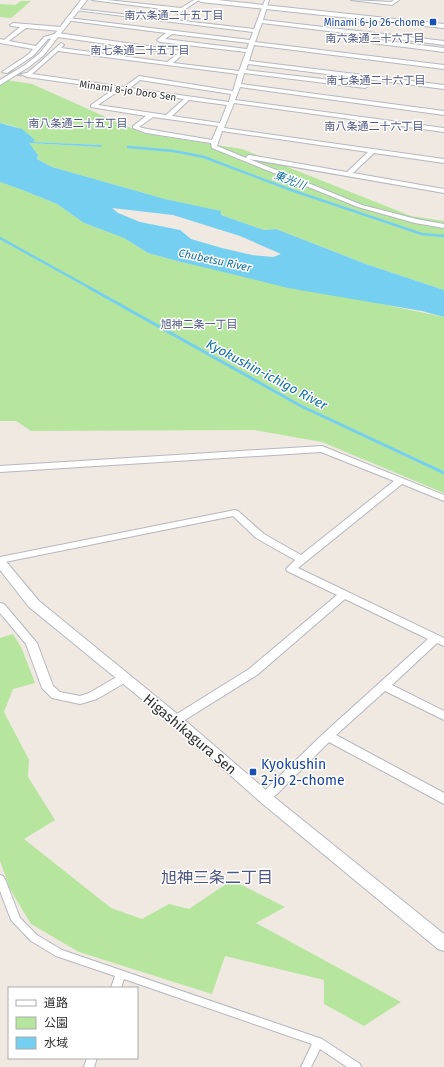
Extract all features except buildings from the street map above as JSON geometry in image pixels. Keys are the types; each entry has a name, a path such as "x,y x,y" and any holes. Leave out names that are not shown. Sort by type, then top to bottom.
{"street":[{"path":"0,83 27,66 42,54 84,0"},
{"path":"94,0 182,10"},
{"path":"153,31 197,0"},
{"path":"202,0 444,26"},
{"path":"267,0 231,103 222,127 214,142 214,147 360,206 393,216 444,226"},
{"path":"352,0 392,4 397,0"},
{"path":"77,10 256,31"},
{"path":"68,20 444,67"},
{"path":"259,21 444,43"},
{"path":"13,24 60,32 67,37 182,53 168,64"},
{"path":"2,41 25,26"},
{"path":"4,72 31,55 46,38 60,32"},
{"path":"170,33 160,40 249,51"},
{"path":"374,34 369,39 372,41 444,50"},
{"path":"57,49 67,37"},
{"path":"2,41 36,48"},
{"path":"57,49 242,72 359,93 389,105 444,112"},
{"name":"Minami 8-jo Doro Sen","path":"57,49 40,65 25,75 188,98 375,120 444,130"},
{"path":"245,62 444,87"},
{"path":"234,93 139,78 93,106 372,151 444,161"},
{"path":"359,93 373,78"},
{"path":"237,86 359,93"},
{"path":"167,117 188,98"},
{"path":"385,110 389,105"},
{"path":"151,115 135,127 146,131 214,142"},
{"path":"375,120 380,115"},
{"path":"349,174 372,151"},
{"path":"233,155 444,191"},
{"path":"0,469 322,449 444,498"},
{"path":"264,797 272,792 328,736 440,640 291,569 400,480"},
{"path":"0,561 235,513 260,536 302,560"},
{"name":"Higashikagura Sen","path":"0,561 34,604 176,720 264,797 444,944"},
{"path":"176,720 253,672 345,594"},
{"path":"0,606 31,643 48,688 56,695 80,700 93,696 124,678"},
{"path":"385,686 444,716"},
{"path":"328,736 444,799"},
{"path":"0,879 16,920 34,938 59,953 318,1042 356,1067"},
{"path":"116,987 120,975"},
{"path":"306,1067 318,1042"}],"green space":[{"path":"21,1 31,1 11,18 0,17 0,4 15,5"},
{"path":"0,79 32,84 142,133 242,149 411,216 444,221 444,290 366,264 276,229 264,230 221,215 220,211 165,199 52,167 37,159 38,155 28,143 101,147 102,145 32,142 23,130 11,125 0,123"},
{"path":"0,182 57,204 84,223 124,238 148,253 177,261 444,317 444,493 322,442 254,430 31,431 16,421 0,421"},
{"path":"13,634 22,649 35,683 13,689 4,712 29,760 28,777 55,820 24,839 111,908 142,919 169,904 189,909 232,880 285,907 256,923 401,1002 364,1026 324,1004 324,980 225,956 212,994 79,952 31,924 10,889 0,861 0,638"}],"water":[{"name":"Chubetsu River","path":"0,123 22,129 35,140 33,142 102,145 101,147 29,143 38,155 37,159 52,167 165,199 221,211 221,215 264,230 276,229 366,264 444,290 444,317 422,311 288,288 148,253 124,238 84,223 57,204 0,182","holes":["112,208 173,215 240,236 281,254 273,257 252,255 222,248 191,239 180,230 140,222 118,213"]}],"waterway":[{"name":"東光川","path":"128,147 174,151 204,157 291,190 422,234 444,236"},
{"name":"Kyokushin-ichigo River","path":"0,238 92,289"},
{"name":"Kyokushin-ichigo River","path":"90,288 301,406 444,473"}],"tunnel":[{"path":"8,72 24,74"}],"place":[{"name":"Minami 6-jo 26-chome","path":"433,22"},
{"name":"Kyokushin 2-jo 2-chome","path":"253,772"}],"district":[{"name":"南六条通二十五丁目","path":"174,15"},
{"name":"南六条通二十六丁目","path":"375,38"},
{"name":"南七条通二十五丁目","path":"140,50"},
{"name":"南七条通二十六丁目","path":"376,80"},
{"name":"南八条通二十五丁目","path":"78,123"},
{"name":"南八条通二十六丁目","path":"374,126"},
{"name":"旭神二条一丁目","path":"199,324"},
{"name":"旭神三条二丁目","path":"217,877"}]}
